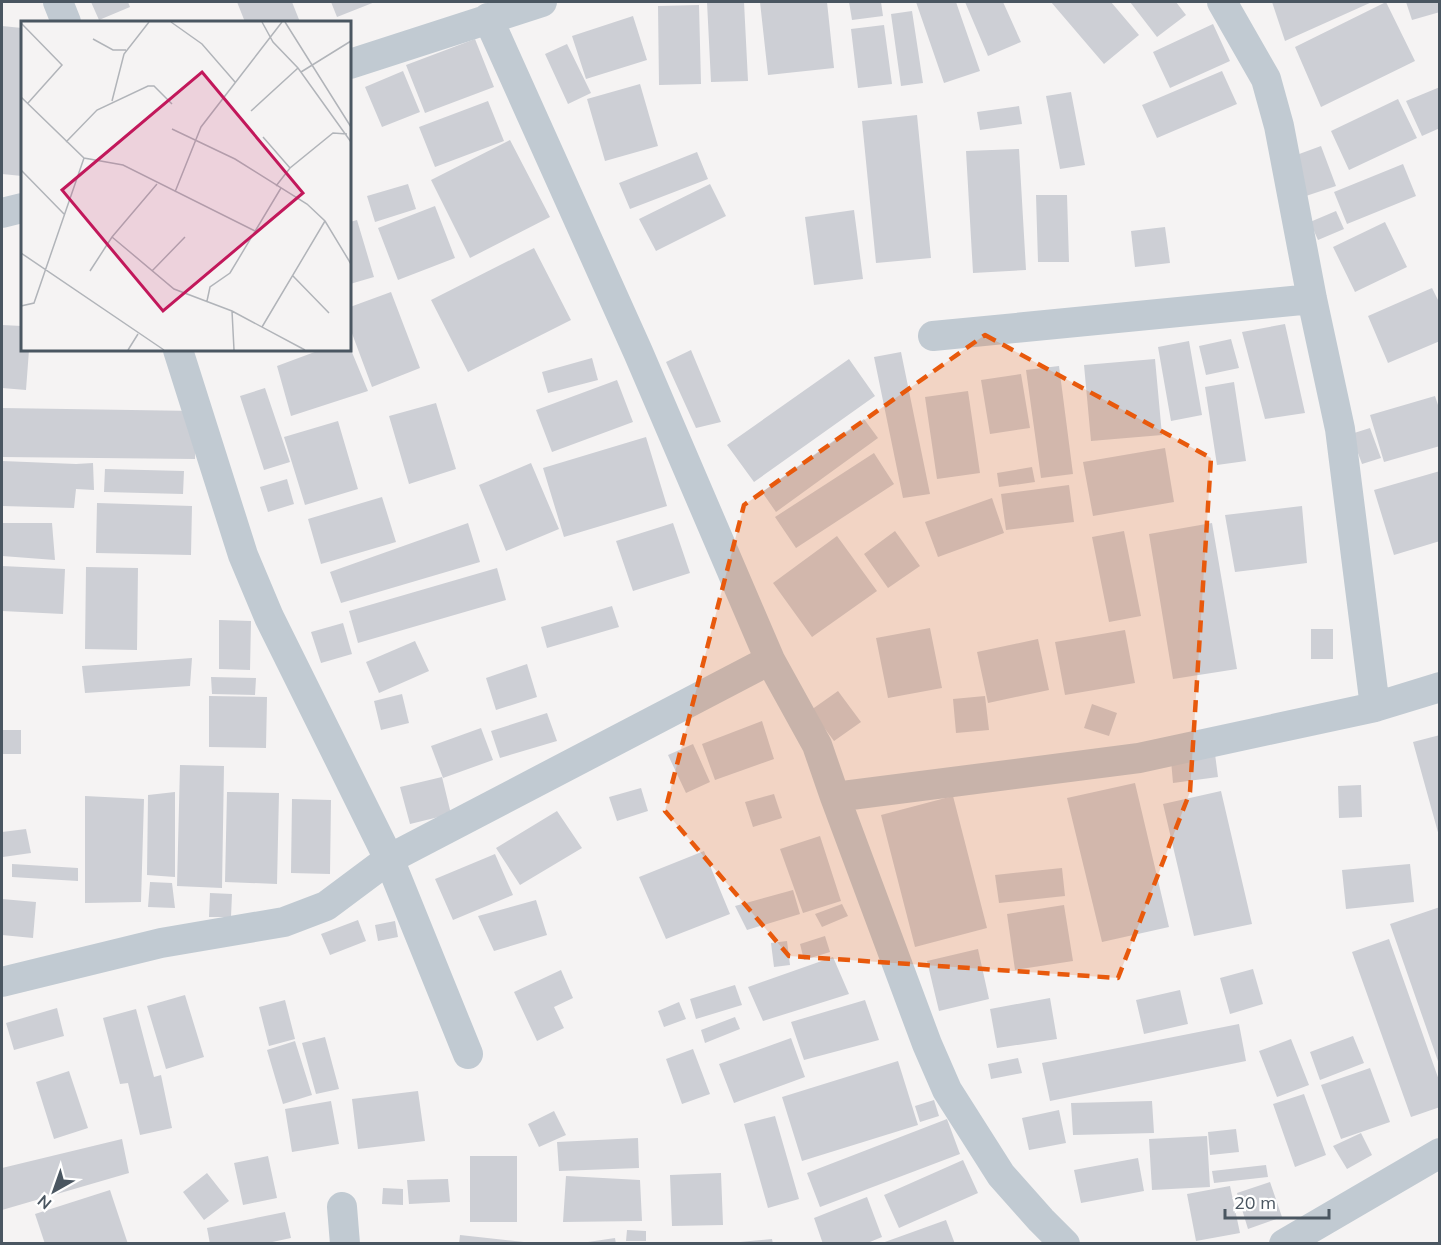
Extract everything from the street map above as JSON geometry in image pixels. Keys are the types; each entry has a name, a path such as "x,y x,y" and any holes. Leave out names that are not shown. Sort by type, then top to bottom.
{"street":[{"path":"58,2 66,21"},
{"path":"351,64 542,2"},
{"path":"1222,2 1266,79 1280,126 1312,299 1340,429 1375,707"},
{"path":"488,18 638,352 770,660 817,745 927,1044 947,1090 1002,1175 1065,1244"},
{"path":"2,213 21,208"},
{"path":"933,336 1312,299"},
{"path":"178,351 243,555 269,617 389,859 468,1054"},
{"path":"2,982 161,943 284,922 326,906 389,859 770,660"},
{"path":"835,797 1139,758 1375,707 1440,687"},
{"path":"1284,1244 1440,1153"},
{"path":"342,1207 345,1244"}],"highlighted area":[{"path":"985,335 1211,458 1190,792 1118,978 789,956 665,811 744,505"}],"building":[{"path":"91,2 128,2 130,7 99,20"},
{"path":"237,2 292,2 300,21 245,21"},
{"path":"331,2 375,2 337,17"},
{"path":"707,2 744,2 748,81 711,82"},
{"path":"760,2 827,2 834,68 768,75"},
{"path":"849,2 881,2 883,16 852,20"},
{"path":"916,2 956,2 980,71 944,83"},
{"path":"965,2 1003,2 1021,42 988,56"},
{"path":"1051,2 1111,2 1139,35 1104,64"},
{"path":"1130,2 1176,2 1186,15 1157,37"},
{"path":"1272,2 1372,2 1285,41"},
{"path":"1386,2 1415,61 1321,107 1295,47"},
{"path":"1406,2 1440,2 1440,12 1412,20"},
{"path":"699,5 701,84 659,85 658,6"},
{"path":"912,11 923,83 901,86 891,14"},
{"path":"633,16 647,60 586,79 572,36"},
{"path":"1213,24 1230,61 1170,88 1153,52"},
{"path":"884,25 892,84 858,88 851,29"},
{"path":"2,26 21,28 21,176 2,174"},
{"path":"475,39 494,87 425,113 406,65"},
{"path":"567,44 591,93 568,104 545,54"},
{"path":"403,71 420,112 382,127 365,87"},
{"path":"1222,71 1237,104 1157,138 1142,105"},
{"path":"640,84 658,146 605,161 587,99"},
{"path":"1440,87 1440,128 1422,136 1406,101"},
{"path":"1071,92 1085,165 1060,169 1046,96"},
{"path":"1398,99 1417,138 1349,170 1331,131"},
{"path":"488,101 504,141 435,167 419,127"},
{"path":"1019,106 1022,124 980,130 977,112"},
{"path":"917,115 931,258 876,263 862,121"},
{"path":"510,140 550,217 470,258 431,180"},
{"path":"1321,146 1336,186 1306,196 1291,157"},
{"path":"1019,149 1026,270 973,273 966,151"},
{"path":"697,152 708,179 630,209 619,183"},
{"path":"1403,164 1416,196 1347,224 1334,192"},
{"path":"408,184 416,209 375,222 367,196"},
{"path":"710,184 726,216 656,251 639,219"},
{"path":"1036,195 1067,195 1069,262 1038,262"},
{"path":"435,206 455,258 398,280 378,228"},
{"path":"854,210 863,279 814,285 805,217"},
{"path":"1336,211 1344,229 1318,240 1310,222"},
{"path":"357,220 374,277 351,284 351,222"},
{"path":"1385,222 1407,267 1355,292 1333,247"},
{"path":"1165,227 1170,263 1135,267 1131,231"},
{"path":"534,248 571,320 468,372 431,300"},
{"path":"1432,288 1440,304 1440,341 1388,363 1368,316"},
{"path":"391,292 420,368 372,387 351,331 351,307"},
{"path":"1285,324 1305,413 1265,419 1242,332"},
{"path":"2,325 21,326 21,351 29,351 26,390 2,388"},
{"path":"1231,339 1239,368 1206,375 1199,346"},
{"path":"1189,341 1202,415 1171,421 1158,347"},
{"path":"351,350 368,391 291,416 277,366 317,351"},
{"path":"691,350 721,422 696,428 666,362"},
{"path":"901,352 930,494 903,498 874,357"},
{"path":"592,358 598,380 548,393 542,372"},
{"path":"849,359 875,396 754,482 727,445"},
{"path":"1155,359 1162,435 1091,441 1084,365"},
{"path":"1059,366 1073,474 1041,478 1026,370"},
{"path":"1021,374 1030,428 990,434 981,380"},
{"path":"617,380 633,422 552,452 536,410"},
{"path":"1234,382 1246,461 1217,465 1205,387"},
{"path":"265,388 290,462 264,470 240,396"},
{"path":"968,391 980,473 937,479 925,397"},
{"path":"1435,396 1440,411 1440,446 1384,462 1370,415"},
{"path":"436,403 456,469 409,484 389,416"},
{"path":"2,408 196,411 195,459 2,457"},
{"path":"864,419 878,438 776,512 762,492"},
{"path":"338,421 358,489 305,505 284,437"},
{"path":"1370,428 1381,458 1362,464 1351,434"},
{"path":"646,437 667,506 564,537 543,468"},
{"path":"1165,448 1174,502 1093,516 1083,462"},
{"path":"874,453 894,484 796,548 775,517"},
{"path":"2,461 93,463 94,490 76,489 74,508 2,506"},
{"path":"531,463 559,529 506,551 479,485"},
{"path":"1032,467 1035,482 999,487 997,473"},
{"path":"105,469 184,471 183,494 104,492"},
{"path":"1440,471 1440,541 1394,555 1374,490"},
{"path":"287,479 294,504 268,512 260,487"},
{"path":"1069,485 1074,522 1006,530 1001,494"},
{"path":"382,497 396,542 321,564 308,519"},
{"path":"992,498 1004,533 938,557 925,522"},
{"path":"97,503 192,506 191,555 96,553"},
{"path":"1302,506 1307,563 1235,572 1225,515"},
{"path":"2,523 52,523 55,560 2,556"},
{"path":"468,523 480,562 341,603 330,572"},
{"path":"673,523 690,573 633,591 616,541"},
{"path":"1212,523 1237,669 1173,679 1149,534"},
{"path":"895,531 920,566 888,588 864,554"},
{"path":"1124,531 1141,616 1109,622 1092,537"},
{"path":"837,536 877,591 812,637 773,583"},
{"path":"2,566 65,569 63,614 2,611"},
{"path":"86,567 138,568 137,650 85,649"},
{"path":"497,568 506,600 358,643 349,611"},
{"path":"612,606 619,627 547,648 541,627"},
{"path":"219,620 251,621 250,670 219,669"},
{"path":"343,623 352,654 321,663 311,632"},
{"path":"930,628 942,688 888,698 876,638"},
{"path":"1311,629 1333,629 1333,659 1311,659"},
{"path":"1125,630 1135,683 1065,695 1055,642"},
{"path":"1038,639 1049,690 988,703 977,652"},
{"path":"415,641 429,671 379,693 366,662"},
{"path":"192,658 190,686 85,693 82,666"},
{"path":"527,664 537,697 496,710 486,678"},
{"path":"211,677 256,678 255,695 212,694"},
{"path":"838,691 861,722 834,741 811,710"},
{"path":"402,694 409,723 381,730 374,701"},
{"path":"209,696 267,697 266,748 209,747"},
{"path":"985,696 989,730 956,733 953,699"},
{"path":"1092,704 1117,713 1109,736 1084,728"},
{"path":"547,713 557,741 500,758 491,731"},
{"path":"762,721 774,759 715,780 702,744"},
{"path":"481,728 493,760 443,778 431,746"},
{"path":"2,730 21,730 21,754 2,754"},
{"path":"1440,735 1440,836 1439,836 1413,742"},
{"path":"693,744 710,782 686,793 668,755"},
{"path":"1215,754 1218,777 1173,783 1171,760"},
{"path":"180,765 224,766 222,888 177,886"},
{"path":"442,777 451,814 410,824 400,787"},
{"path":"1135,783 1169,927 1102,942 1067,798"},
{"path":"1361,785 1362,817 1339,818 1338,786"},
{"path":"641,788 648,811 617,821 609,797"},
{"path":"1221,791 1252,924 1194,936 1163,804"},
{"path":"175,792 175,877 147,875 148,795"},
{"path":"227,792 279,793 277,884 225,882"},
{"path":"774,794 782,818 753,827 745,802"},
{"path":"85,796 144,799 141,902 85,903"},
{"path":"953,796 987,928 915,947 881,815"},
{"path":"292,799 331,800 330,874 291,873"},
{"path":"557,811 582,848 520,885 496,848"},
{"path":"26,829 31,853 3,857 2,832"},
{"path":"820,836 841,901 803,913 780,849"},
{"path":"704,851 730,914 666,939 639,877"},
{"path":"495,854 513,895 453,920 435,879"},
{"path":"12,864 78,868 78,881 12,877"},
{"path":"1410,864 1414,902 1346,909 1342,870"},
{"path":"1062,868 1065,896 999,903 995,875"},
{"path":"150,882 172,883 175,908 148,907"},
{"path":"793,890 800,914 747,930 735,906"},
{"path":"210,893 232,894 231,917 209,917"},
{"path":"2,899 36,902 33,938 2,935"},
{"path":"536,900 547,935 494,951 478,916"},
{"path":"842,904 848,916 822,927 815,914"},
{"path":"1064,905 1073,961 1015,970 1007,914"},
{"path":"1440,907 1440,1064 1439,1064 1390,924"},
{"path":"358,920 366,941 330,955 321,934"},
{"path":"395,921 398,937 378,941 375,925"},
{"path":"825,936 830,952 804,960 800,944"},
{"path":"1389,939 1440,1083 1440,1107 1411,1117 1352,952"},
{"path":"787,941 790,965 774,967 771,943"},
{"path":"978,949 989,999 939,1011 927,961"},
{"path":"833,957 849,994 763,1021 748,987"},
{"path":"1253,969 1263,1004 1230,1014 1220,978"},
{"path":"561,970 573,998 554,1007 564,1028 537,1041 514,992"},
{"path":"735,985 742,1005 696,1019 690,999"},
{"path":"1180,990 1188,1024 1144,1034 1136,1000"},
{"path":"185,995 204,1057 166,1069 147,1006"},
{"path":"1050,998 1057,1039 997,1048 990,1009"},
{"path":"285,1000 295,1039 269,1046 259,1007"},
{"path":"865,1000 879,1040 804,1060 791,1022"},
{"path":"679,1002 686,1019 664,1027 658,1011"},
{"path":"57,1008 64,1036 14,1050 6,1023"},
{"path":"136,1009 154,1077 161,1075 172,1128 140,1135 128,1083 120,1084 103,1018"},
{"path":"735,1017 740,1029 705,1043 701,1030"},
{"path":"1239,1024 1246,1061 1050,1101 1042,1063"},
{"path":"1353,1036 1364,1063 1320,1080 1310,1052"},
{"path":"325,1037 339,1089 316,1094 302,1043"},
{"path":"791,1038 805,1077 734,1103 719,1064"},
{"path":"1291,1039 1309,1085 1277,1097 1259,1051"},
{"path":"295,1041 312,1095 283,1104 267,1050"},
{"path":"693,1049 710,1094 682,1104 666,1059"},
{"path":"1018,1058 1022,1073 991,1079 988,1064"},
{"path":"898,1061 918,1125 802,1161 782,1097"},
{"path":"1370,1068 1390,1122 1341,1139 1321,1085"},
{"path":"69,1071 88,1128 54,1139 36,1082"},
{"path":"418,1091 425,1141 358,1149 352,1099"},
{"path":"1304,1094 1326,1155 1295,1167 1273,1104"},
{"path":"934,1100 939,1116 920,1122 915,1106"},
{"path":"331,1101 339,1144 292,1152 285,1109"},
{"path":"1152,1101 1154,1133 1073,1135 1071,1103"},
{"path":"1059,1110 1066,1143 1029,1150 1022,1118"},
{"path":"554,1111 566,1135 539,1147 528,1124"},
{"path":"775,1116 799,1199 768,1208 744,1124"},
{"path":"947,1119 960,1154 820,1207 807,1173"},
{"path":"1236,1129 1239,1152 1210,1155 1208,1132"},
{"path":"1361,1133 1372,1155 1347,1169 1333,1146"},
{"path":"1207,1136 1210,1187 1152,1190 1149,1139"},
{"path":"638,1138 639,1168 559,1171 557,1142"},
{"path":"122,1139 129,1173 2,1210 2,1168"},
{"path":"268,1156 277,1198 243,1205 234,1163"},
{"path":"470,1156 517,1156 517,1222 470,1222"},
{"path":"1138,1158 1144,1191 1081,1203 1074,1170"},
{"path":"963,1160 978,1193 899,1228 884,1195"},
{"path":"1266,1165 1268,1177 1214,1183 1212,1171"},
{"path":"207,1173 229,1201 204,1220 183,1192"},
{"path":"721,1173 723,1225 672,1226 670,1175"},
{"path":"566,1176 640,1180 642,1221 563,1222"},
{"path":"448,1179 450,1202 409,1204 407,1180"},
{"path":"1270,1182 1282,1217 1248,1229 1237,1193"},
{"path":"1230,1186 1240,1233 1196,1241 1187,1194"},
{"path":"383,1188 403,1189 403,1205 382,1204"},
{"path":"110,1190 128,1244 45,1244 35,1214"},
{"path":"867,1197 882,1237 865,1244 823,1244 814,1218"},
{"path":"285,1212 291,1238 263,1244 210,1244 207,1228"},
{"path":"946,1220 955,1244 882,1244 882,1243"},
{"path":"627,1230 646,1231 646,1241 626,1241"},
{"path":"460,1235 524,1242 524,1244 459,1244"},
{"path":"615,1238 616,1244 588,1244 588,1242"},
{"path":"772,1239 773,1244 740,1244 740,1242"}]}
